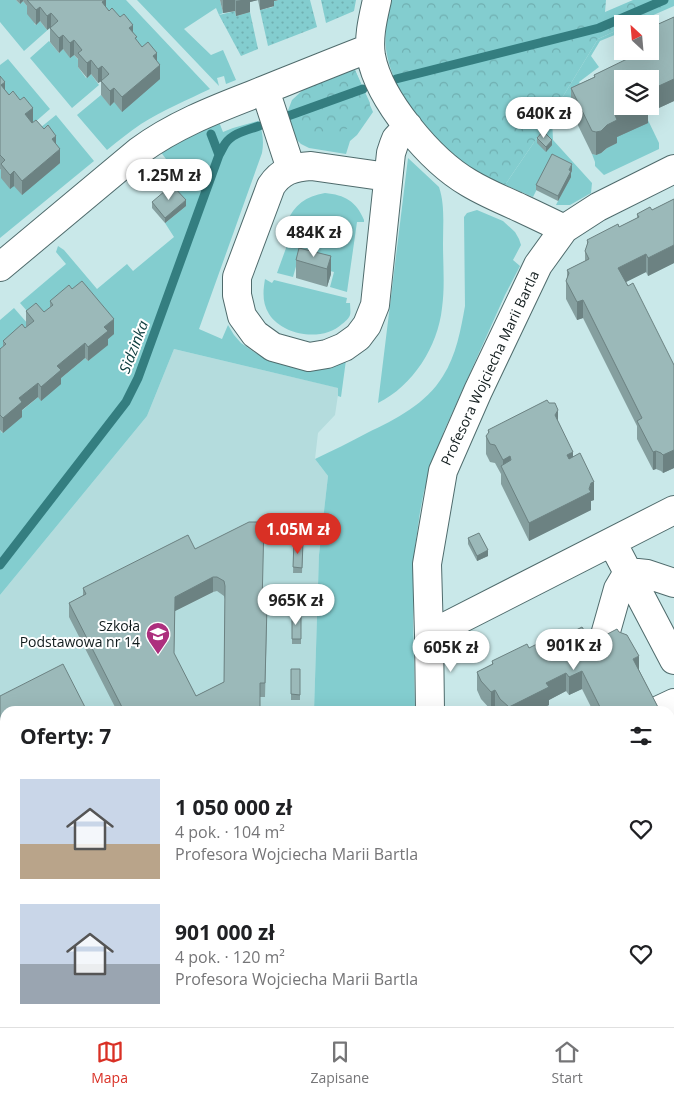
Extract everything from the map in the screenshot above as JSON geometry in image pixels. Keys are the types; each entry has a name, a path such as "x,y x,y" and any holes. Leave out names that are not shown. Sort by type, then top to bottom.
{"street":[{"path":"377,0 370,48 374,68 392,104 416,137 436,158 468,182 564,229"},
{"path":"0,267 149,144 192,120 370,48"},
{"path":"264,90 291,170"},
{"path":"388,177 311,166 284,172 276,178 271,186 237,277 237,295 242,316 255,334 273,347 309,357 327,354 344,347 358,337 367,325 375,305 391,153 394,144 408,126"},
{"name":"Profesora Wojciecha Marii Bartla","path":"430,706 427,564 443,471 478,391 538,265 564,229 598,206 674,169"},
{"path":"429,635 674,510"},
{"path":"612,542 674,660"},
{"path":"628,572 647,574 674,583"},
{"path":"603,642 618,589 628,572"}],"shaded area":[{"name":"Szkoła Podstawowa nr 14","path":"174,349 339,388 335,415 318,433 315,459 328,476 319,555 314,706 0,706 0,595 147,416"}],"green space":[{"path":"0,0 16,0 20,4 23,1 31,11 35,25 40,21 47,30 51,27 24,51 0,22"},
{"path":"84,0 126,0 210,89 149,119 107,150 77,115 101,95 110,105 114,102"},
{"path":"137,0 220,0 223,13 219,15 216,8 184,29 211,55 223,50 236,80 226,84 224,76 217,78 219,86"},
{"path":"278,0 310,0 317,27 268,46 260,10 273,7 272,2"},
{"path":"321,0 356,0 354,11 326,23"},
{"path":"390,0 606,0 605,12 633,0 674,0 674,6 654,15 614,15 614,32 598,39 543,129 505,185 476,172 453,156 415,115 396,83 390,66 385,43"},
{"path":"235,11 236,16 250,12 258,49 241,56 219,15"},
{"path":"614,32 614,35 600,41 591,56 599,67 579,82 589,102 574,117 559,115 552,118 553,140 592,183 591,193 570,205 556,205 570,177 552,159 533,197 505,185 543,129 598,39"},
{"path":"49,41 59,53 63,49 70,57 74,55 82,64 78,67 86,78 91,74 99,85 72,108 30,58"},
{"path":"8,59 50,109 34,123 0,91 0,65"},
{"path":"355,70 373,112 357,135 350,141 346,154 309,148 301,144 295,138 287,118 292,100 305,88"},
{"path":"355,70 370,103 367,114 355,124 339,133 322,135 314,134 307,130 302,123 298,110 299,100 305,88"},
{"path":"56,115 94,161 0,238 0,169 5,175 35,132"},
{"path":"645,115 659,143 659,149 604,175 595,166 592,154 600,153 617,143 615,138"},
{"path":"258,121 263,137 262,153 199,329 222,339 228,325 241,343 267,359 346,360 341,397 338,396 338,388 174,349 147,416 0,595 0,430 2,433 19,413 85,358 88,361 107,345 34,319 20,303 66,264 56,252 58,246 64,250 97,289 127,264 133,271 174,237 165,223 186,206 157,172 169,163 160,151 219,122 223,132"},
{"path":"408,158 439,187 441,194 444,284 442,308 435,336 422,363 413,375 391,396 378,403"},
{"path":"325,193 338,195 349,200 361,213 364,220 364,222 357,222 347,292 330,287 334,272 297,263 293,277 277,273 294,226 287,222 293,211 306,199"},
{"path":"477,210 503,221 515,232 521,245 513,260 520,266 444,431 424,491 414,555 415,706 314,706 319,555 328,476 315,459 410,410 428,395 448,368 460,333 465,306 464,217 467,213"},
{"path":"265,279 272,283 274,280 347,298 346,303 350,303 350,315 347,320 334,330 325,333 314,335 293,332 275,321 269,314 265,306"},
{"path":"14,308 28,324 34,335 0,363 0,320"}],"building":[{"path":"27,0 105,0 102,2 109,11 112,8 120,17 124,14 133,25 129,28 137,37 135,38 142,47 148,42 157,53 153,56 160,65 122,97 114,88 110,91 101,81 109,74 102,66 98,69 91,60 87,63 78,53 82,50 74,40 70,43 63,35 59,38 50,28 58,21 51,13 47,16 40,7 36,10"},
{"path":"674,17 674,79 659,86 659,70 614,70 614,115 617,120 607,125 601,131 592,131 571,88 625,60 659,60 659,24"},
{"path":"0,76 5,82 1,85 9,95 13,91 20,100 24,97 33,108 25,114 32,123 36,120 44,129 48,125 56,136 52,139 60,149 22,181 14,171 10,175 1,164 5,160 0,155"},
{"path":"543,131 552,140 546,147 537,138"},
{"path":"552,154 572,164 569,170 571,171 558,196 536,185"},
{"path":"172,185 186,200 165,218 152,202"},
{"path":"674,199 674,245 648,258 646,254 618,268 628,286 633,283 674,365 674,450 663,455 656,451 653,452 637,421 642,418 583,300 577,302 566,281 569,273 567,270 589,259 585,251 587,240 618,224 619,227 639,217 637,214 650,207 652,210"},
{"path":"299,248 331,256 327,269 296,260"},
{"path":"82,281 114,319 104,327 108,331 88,347 85,343 57,366 61,370 41,387 38,383 19,398 22,402 3,418 0,415 0,349 6,344 3,341 22,324 25,328 34,321 26,311 36,303 44,312 53,305 50,301 69,285 72,289"},
{"path":"547,400 549,403 555,403 558,410 555,415 573,452 567,455 569,459 580,453 594,482 591,483 589,489 591,492 529,523 501,466 511,460 510,456 503,460 495,445 490,444 486,436 489,432 488,430"},
{"path":"249,522 264,522 262,605 267,605 265,683 260,683 260,706 121,706 69,603 86,594 83,588 188,535 195,549","holes":["213,577 224,581 224,682 196,696 174,653 175,597"]},
{"path":"479,533 488,550 477,556 468,538"},
{"path":"294,541 303,542 302,568 293,567"},
{"path":"292,613 301,613 301,639 292,639"},
{"path":"582,627 584,630 592,633 596,640 617,629 619,632 627,635 639,656 633,659 657,706 600,706 582,671 569,677 566,673 546,683 549,687 511,706 508,706 500,699 495,690 491,692 481,681 477,672 493,664 492,661 527,644 529,648 551,637 553,642"},
{"path":"63,664 84,706 0,706 0,696"},
{"path":"291,669 300,669 300,695 291,694"}],"waterway":[{"path":"396,79 599,28 664,0"},
{"path":"288,116 363,89"},
{"name":"Sidzinka","path":"0,565 126,402 138,378 219,155 225,144 232,137 240,132 259,126"},
{"path":"211,134 219,155"}],"place":[{"name":"Szkoła Podstawowa nr 14","path":"158,655"}]}
